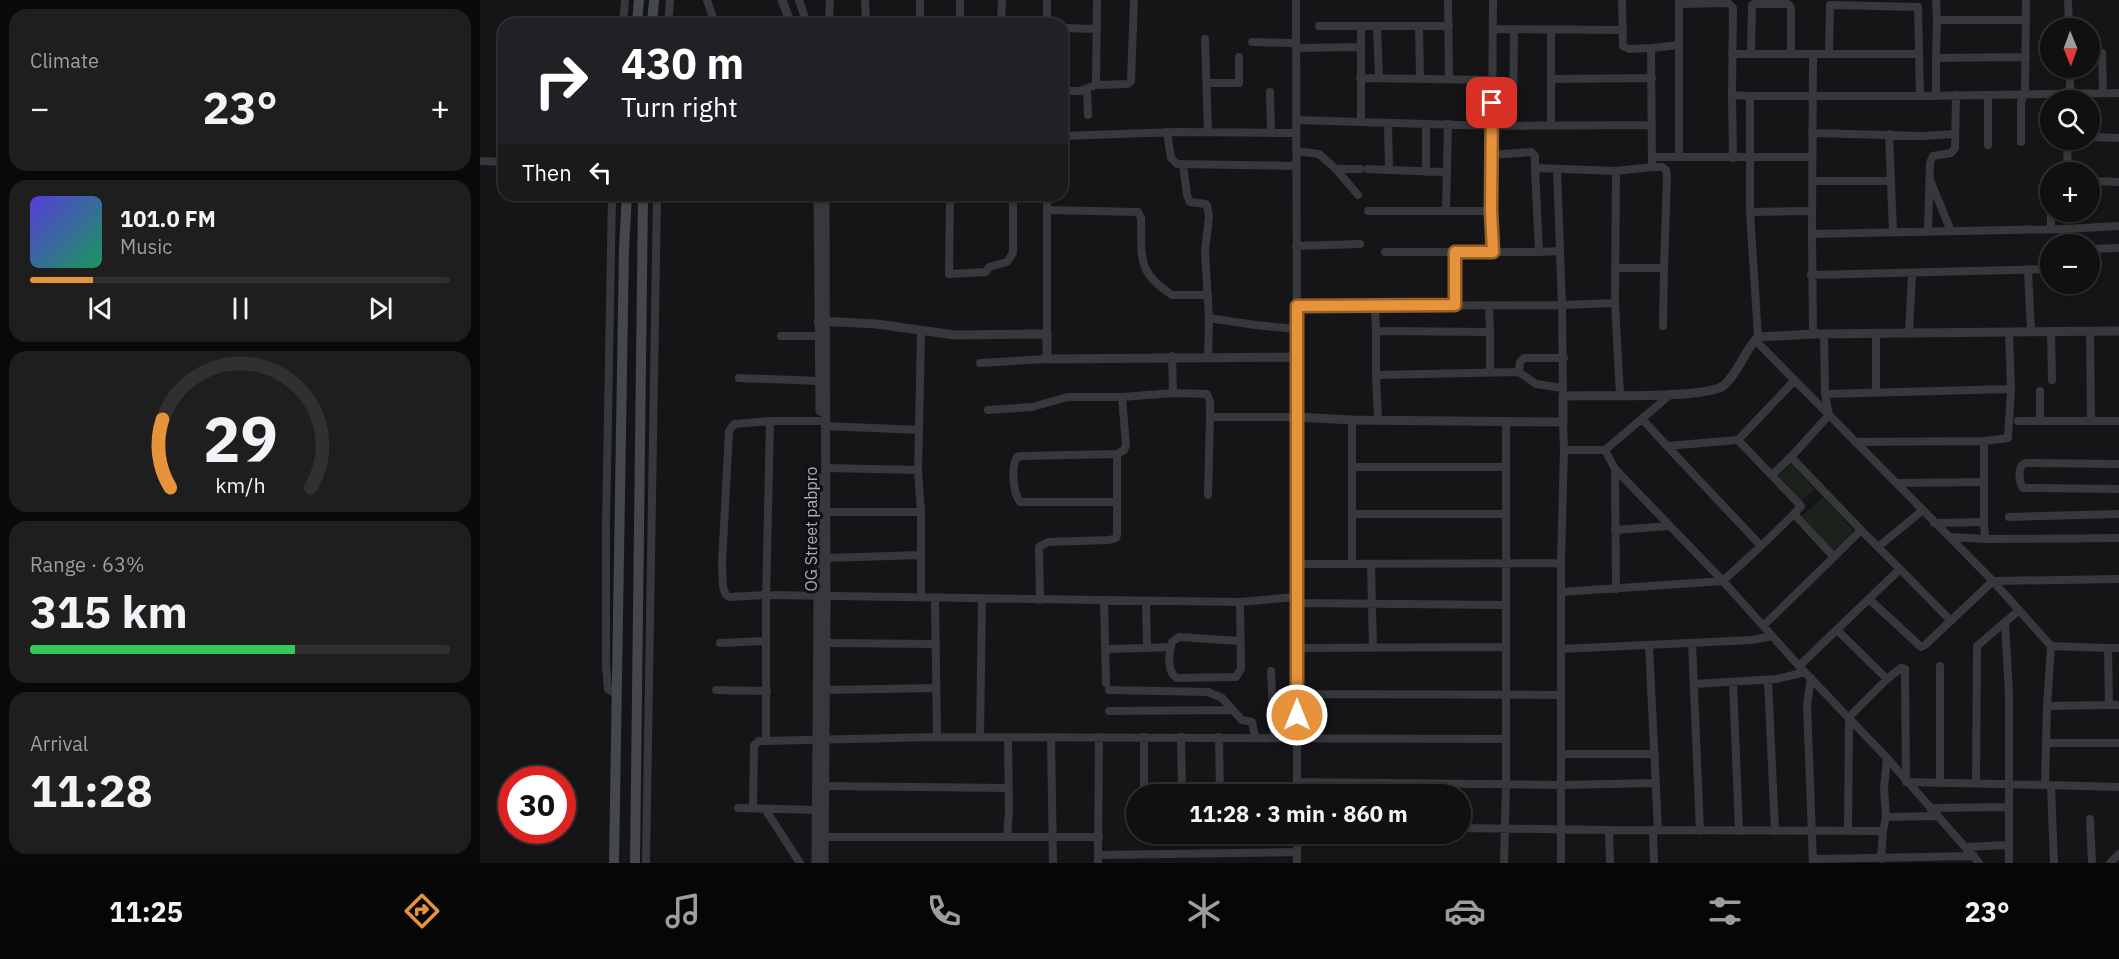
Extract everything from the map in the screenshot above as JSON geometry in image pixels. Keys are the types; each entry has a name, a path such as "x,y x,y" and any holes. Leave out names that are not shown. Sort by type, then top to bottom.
{"main road":[{"path":"638,18 639,0"},
{"path":"652,18 654,0"},
{"path":"614,863 627,201"},
{"path":"635,863 643,201"}],"street":[{"path":"624,18 625,0"},
{"path":"668,18 670,0"},
{"path":"707,0 713,18"},
{"path":"782,0 789,18"},
{"path":"788,0 795,18"},
{"path":"801,0 805,18"},
{"path":"829,18 830,0"},
{"path":"865,0 866,18"},
{"path":"920,0 920,18"},
{"path":"960,0 960,18"},
{"path":"1001,18 1002,0"},
{"path":"1047,0 1047,18"},
{"path":"1096,85 1097,0"},
{"path":"1068,91 1087,89 1096,85 1128,84 1131,81 1134,0"},
{"path":"1296,0 1297,782 1562,785 1656,783"},
{"path":"1449,0 1449,79"},
{"path":"1493,0 1491,155 1493,252"},
{"path":"1622,0 1625,48 1629,50 1678,45"},
{"path":"1936,0 1936,96"},
{"path":"2021,142 2020,101 2025,94 2026,0"},
{"path":"2068,0 2069,18"},
{"path":"1679,157 1679,2 1728,3 1733,8 1733,158"},
{"path":"1829,54 1828,3 1918,8 1920,96"},
{"path":"1751,54 1752,6 1754,4 1788,4 1791,8 1791,54"},
{"path":"1937,20 2026,20"},
{"path":"1319,26 1449,26"},
{"path":"1361,26 1361,122"},
{"path":"1377,26 1379,78"},
{"path":"1419,26 1420,79"},
{"path":"1068,28 1097,28"},
{"path":"1494,29 1623,30"},
{"path":"1513,126 1514,30"},
{"path":"1551,30 1551,126"},
{"path":"1205,39 1208,132"},
{"path":"1252,42 1361,46"},
{"path":"1651,48 1652,167"},
{"path":"2102,53 2103,93"},
{"path":"1732,54 1919,54"},
{"path":"1813,54 1811,275 1813,334"},
{"path":"1206,83 1239,83 1239,57"},
{"path":"1936,58 2026,57"},
{"path":"1360,78 1492,80"},
{"path":"1551,79 1652,78"},
{"path":"1087,89 1088,115"},
{"path":"1270,92 1271,133"},
{"path":"2100,93 2119,93"},
{"path":"1732,95 2040,95"},
{"path":"1928,232 1931,159 1933,156 1951,153 1955,148 1956,95"},
{"path":"1988,95 1988,145"},
{"path":"1376,375 1519,372 1541,386 1563,392 1620,395 1707,392 1723,385 1756,339 1750,212 1750,96"},
{"path":"1296,120 1492,126 1652,125"},
{"path":"1388,123 1389,170"},
{"path":"1426,124 1426,172"},
{"path":"1446,211 1448,124"},
{"path":"1068,136 1167,132 1296,133"},
{"path":"1167,132 1171,158 1177,164 1296,166"},
{"path":"1812,133 1954,135"},
{"path":"1889,134 1893,232"},
{"path":"2100,137 2119,138"},
{"path":"1296,151 1315,152 1336,169 1358,195"},
{"path":"1491,155 1531,152 1535,156 1539,252"},
{"path":"1652,157 1812,157"},
{"path":"480,161 498,162"},
{"path":"1183,164 1190,202 1208,206 1205,252 1209,318 1208,357"},
{"path":"1535,168 1616,171 1662,167 1666,170 1664,326"},
{"path":"1336,169 1447,172"},
{"path":"1557,169 1564,358 1561,863"},
{"path":"1616,171 1615,303 1620,395"},
{"path":"1929,177 1951,231"},
{"path":"1812,181 1890,181"},
{"path":"2100,181 2119,182"},
{"path":"612,201 606,654 608,689 617,695"},
{"path":"646,863 657,201"},
{"name":"OG Street pabpro","path":"818,201 823,424 821,740 825,786 824,863"},
{"name":"OG Street pabpro","path":"816,863 816,810 825,690 822,597 826,558 826,468 818,336 822,321 825,201"},
{"path":"950,201 949,274 986,272 988,267 1006,262 1013,253 1013,201"},
{"path":"1047,201 1047,359"},
{"path":"1047,210 1138,212 1141,218 1143,265 1149,276 1172,296 1208,295"},
{"path":"1368,211 1491,211"},
{"path":"1750,212 1812,211"},
{"path":"2051,222 2051,229"},
{"path":"1812,234 2119,226"},
{"path":"2064,229 2064,234"},
{"path":"1296,246 1360,244"},
{"path":"2100,249 2119,249"},
{"path":"1385,252 1560,251"},
{"path":"1455,252 1455,305"},
{"path":"1615,268 1664,268"},
{"path":"1811,275 2040,270"},
{"path":"2028,271 2031,331"},
{"path":"1909,333 1912,274"},
{"path":"1297,306 1615,303"},
{"path":"1375,305 1378,420"},
{"path":"1489,305 1490,372"},
{"path":"1209,318 1297,329"},
{"path":"822,321 876,324 921,332 978,336 1047,334"},
{"path":"1376,331 1490,332"},
{"path":"2051,331 2052,380"},
{"path":"2090,331 2091,421"},
{"path":"1756,339 1813,334 2119,331"},
{"path":"921,332 918,470 921,512 921,598"},
{"path":"1856,442 1984,441 2008,438 2011,389 2009,332"},
{"path":"1824,334 1825,394 1829,415"},
{"path":"1876,334 1876,393"},
{"path":"781,336 818,336"},
{"path":"1756,339 1993,581 2051,646 2119,648"},
{"path":"980,363 1172,356 1297,357"},
{"path":"1172,356 1173,393"},
{"path":"1519,372 1520,362 1524,358 1564,358"},
{"path":"739,378 819,381"},
{"path":"1667,446 1738,440 1795,380"},
{"path":"1825,394 2011,389"},
{"path":"2040,391 2040,421"},
{"path":"988,410 1032,407 1068,397 1208,394 1210,401 1208,495"},
{"path":"1564,450 1605,450 1671,394"},
{"path":"1117,502 1020,502 1016,493 1014,467 1017,457 1022,456 1117,454 1124,450 1126,445 1122,397"},
{"path":"1772,476 1829,415"},
{"path":"1210,417 1563,422"},
{"path":"1641,419 1761,546"},
{"path":"1352,420 1352,564"},
{"path":"919,430 770,421 734,423 729,431 722,564 723,587 726,595 730,597 766,595 1240,602 1296,600 1506,605"},
{"path":"766,740 766,595 770,421"},
{"path":"1504,863 1506,829 1506,421"},
{"path":"2018,421 2119,421"},
{"path":"1561,592 1724,581 1801,506 1738,440"},
{"path":"1984,441 1985,539"},
{"path":"1605,450 1615,469 1724,581 1805,672 1887,758 1906,783 1976,860"},
{"path":"1040,600 1040,547 1048,542 1116,538 1118,530 1117,454"},
{"path":"1791,457 1951,621"},
{"path":"2119,464 2026,463 2019,470 2020,483 2023,488 2119,489"},
{"path":"1352,468 1506,467"},
{"path":"826,468 918,470"},
{"path":"1615,469 1616,589"},
{"path":"1898,483 1984,482"},
{"path":"1878,547 1923,510"},
{"path":"825,512 921,512"},
{"path":"1352,514 1506,514"},
{"path":"1794,514 1834,557"},
{"path":"2009,517 2119,514"},
{"path":"1934,523 1984,522"},
{"path":"1615,530 1670,526"},
{"path":"1763,626 1861,530"},
{"path":"1950,537 2119,538"},
{"path":"826,558 921,555"},
{"path":"1296,564 1561,563"},
{"path":"1371,564 1373,648"},
{"path":"1694,684 1768,680 1805,672 1837,630 1900,569"},
{"path":"1869,599 1921,646 1925,645 1993,581 2119,579"},
{"path":"935,598 937,737"},
{"path":"980,737 982,599"},
{"path":"1104,600 1108,687 1208,692 1222,698 1242,720 1254,724 1255,737"},
{"path":"1146,601 1147,648"},
{"path":"1239,641 1179,637 1172,642 1170,671 1177,678 1236,677 1241,669 1240,602"},
{"path":"1976,783 1977,646 2018,611"},
{"path":"2005,622 2008,694 2008,863"},
{"path":"1837,630 1887,679"},
{"path":"1561,649 1752,640 1772,636"},
{"path":"720,644 766,641"},
{"path":"825,643 936,644"},
{"path":"1692,643 1700,831"},
{"path":"1649,645 1656,783 1654,863"},
{"path":"2051,646 2046,743 2054,863"},
{"path":"1105,649 1171,647"},
{"path":"1296,648 1506,647"},
{"path":"2108,648 2109,705"},
{"path":"1940,666 1940,783"},
{"path":"1848,831 1849,717 1901,668 1905,669 1906,783"},
{"path":"1271,672 1274,737"},
{"path":"1805,672 1814,861 1881,858 1976,860"},
{"path":"1768,680 1775,831"},
{"path":"1732,682 1739,831"},
{"path":"825,690 936,688"},
{"path":"716,690 767,691"},
{"path":"1297,694 1561,695"},
{"path":"2047,706 2119,705"},
{"path":"1109,711 1233,710"},
{"path":"753,809 754,745 766,740 937,737 1506,739"},
{"path":"1007,837 1008,737"},
{"path":"1051,737 1053,863"},
{"path":"1099,737 1098,859 1297,852"},
{"path":"1144,737 1144,784"},
{"path":"1181,737 1182,784"},
{"path":"1219,737 1220,784"},
{"path":"2046,743 2119,743"},
{"path":"1561,754 1655,754"},
{"path":"1881,858 1886,817 1884,789 1887,758"},
{"path":"1906,783 2007,783 2119,787"},
{"path":"825,786 1008,788"},
{"path":"1930,808 2008,807"},
{"path":"738,808 816,810"},
{"path":"765,809 800,863"},
{"path":"1886,817 1937,816"},
{"path":"2090,819 2092,863"},
{"path":"1471,828 1883,831"},
{"path":"1609,830 1610,863"},
{"path":"823,837 1099,837"},
{"path":"1297,844 1297,863"},
{"path":"1966,847 2008,845"},
{"path":"2110,863 2119,854"}],"shaded area":[{"path":"1792,464 1814,490 1801,501 1779,475"},
{"path":"1823,497 1854,531 1833,551 1802,516"}],"route":[{"path":"1297,715 1297,306 1455,305 1455,252 1493,252 1492,103"}]}
